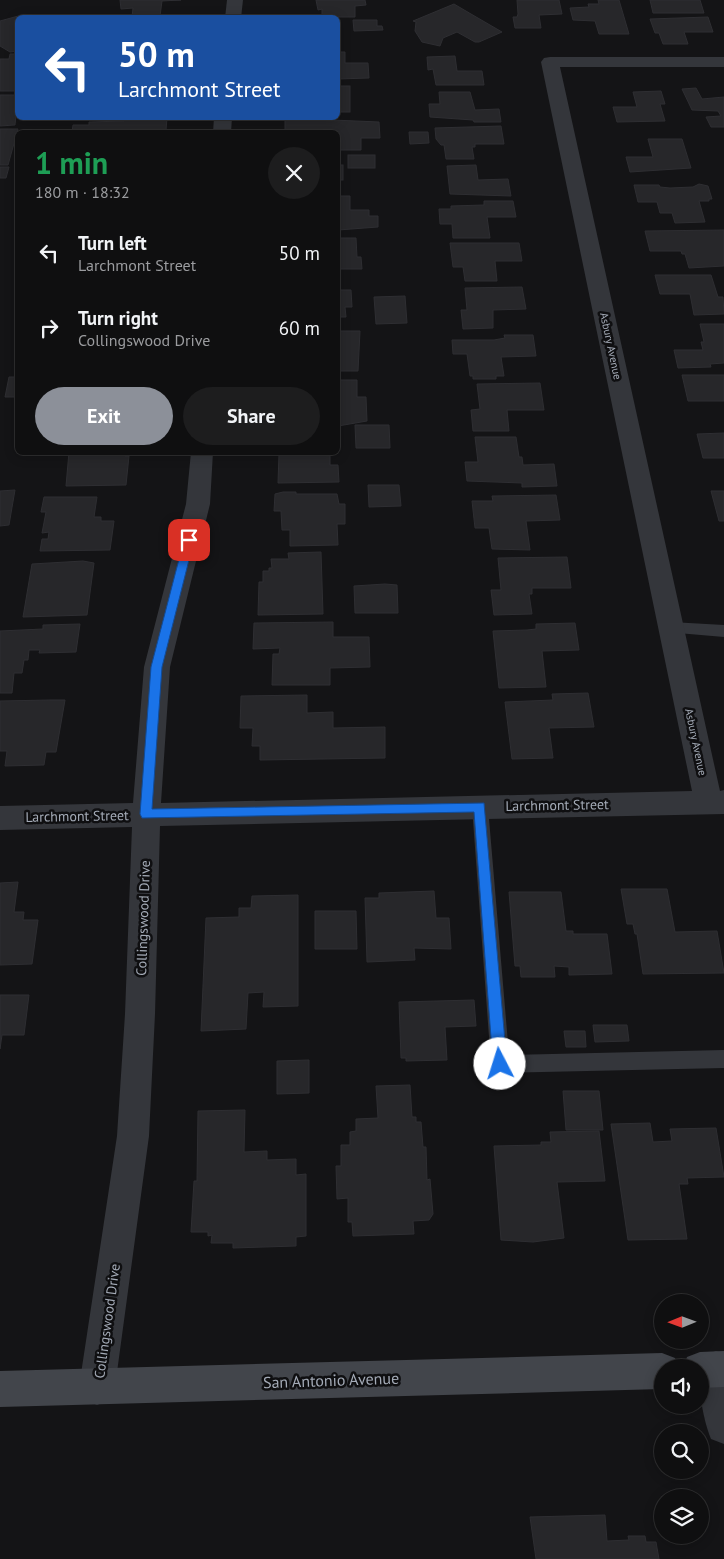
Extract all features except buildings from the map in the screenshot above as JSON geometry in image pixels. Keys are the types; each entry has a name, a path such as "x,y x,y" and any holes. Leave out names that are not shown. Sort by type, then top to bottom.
{"main road":[{"name":"San Antonio Avenue","path":"0,1389 654,1371"}],"street":[{"path":"233,15 235,0"},
{"name":"Asbury Avenue","path":"716,802 671,628 550,62 724,62"},
{"name":"Collingswood Drive","path":"97,1387 133,1136 140,1014 146,814 157,667 198,504 202,455"},
{"name":"Larchmont Street","path":"0,818 716,802"},
{"path":"713,1369 724,1426"}],"lane":[{"path":"671,628 724,631"},
{"path":"480,807 500,1064 724,1059"}],"route":[{"path":"189,540 157,667 146,814 480,807 500,1064"}]}
